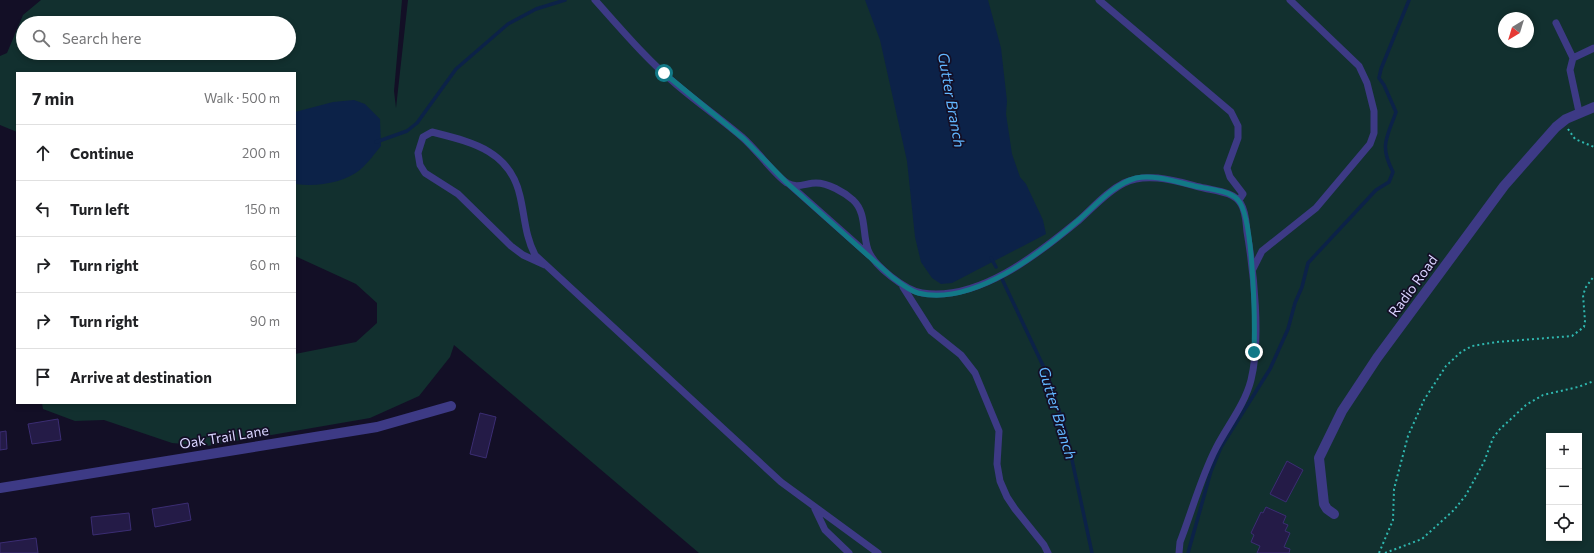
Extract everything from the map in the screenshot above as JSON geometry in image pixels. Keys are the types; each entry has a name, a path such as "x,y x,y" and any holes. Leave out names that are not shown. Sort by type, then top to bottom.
{"street":[{"name":"Radio Road","path":"1334,514 1326,509 1324,504 1319,458 1342,411 1377,358 1504,186 1562,122 1579,112 1594,107"},
{"name":"Oak Trail Lane","path":"0,488 377,427 451,406"}],"lane":[{"path":"595,0 628,37 664,73 744,139 790,185 901,284 918,293 946,294 977,286 1034,256 1113,190 1136,178 1152,177 1229,194 1239,200 1244,210 1253,271 1255,328 1252,378 1245,396 1216,448 1204,476 1180,542 1179,553"},
{"path":"1099,0 1231,112 1238,126 1238,138 1227,168 1230,176 1243,194 1239,200"},
{"path":"1253,271 1262,251 1320,204 1370,144 1374,133 1374,111 1367,83 1359,66 1290,0"},
{"path":"1556,23 1573,58 1570,70 1579,112"},
{"path":"1573,58 1594,48"},
{"path":"545,265 524,255 511,246 458,194 425,173 420,165 418,153 423,137 432,132 466,141 488,150 500,161 517,185 529,244 535,255 615,328 721,429 781,482 878,553"},
{"path":"790,185 799,186 820,183 850,197 861,211 866,240 872,258"},
{"path":"901,284 931,331 961,354 975,373 999,431 997,464 1000,482 1007,497 1044,545 1048,553"},
{"path":"814,507 825,530 849,553"}],"path":[{"path":"1562,122 1575,139 1594,147"},
{"path":"1379,553 1393,520 1394,488 1408,436 1424,400 1450,362 1461,352 1472,346 1497,342 1572,336 1584,327 1584,294 1586,287 1594,276"},
{"path":"1385,553 1422,539 1454,510 1466,495 1484,462 1493,438 1500,429 1526,405 1543,395 1578,387 1594,381"}],"green space":[{"path":"41,0 402,0 394,91 396,108 408,0 1594,0 1594,553 699,553 454,345 450,357 419,396 370,418 207,446 172,443 104,420 75,421 43,409 42,404 296,404 296,354 356,342 377,323 377,303 356,284 296,256 296,72 16,72 16,132 0,125 0,56 7,53 16,32 16,60 296,60 296,16 23,16"}],"water":[{"path":"865,0 988,0 1001,48 1007,101 1006,114 1012,154 1020,177 1026,184 1043,220 1046,234 952,283 941,284 932,278 921,262 915,237 907,161 880,40"},
{"path":"354,100 365,104 380,119 381,146 361,169 347,178 330,183 313,185 296,184 296,112 333,102"}],"building":[{"path":"480,413 496,417 486,458 470,454"},
{"path":"58,419 61,440 32,444 28,424"},
{"path":"6,431 7,449 0,450 0,432"},
{"path":"1287,461 1303,470 1286,502 1270,494"},
{"path":"188,503 191,520 155,527 152,509"},
{"path":"1266,507 1286,516 1283,523 1288,525 1285,531 1290,533 1284,547 1290,549 1289,553 1257,553 1260,546 1251,542 1254,535 1251,533 1261,512 1263,513"},
{"path":"129,513 131,530 93,535 91,517"},
{"path":"36,538 38,553 0,553 0,543"}],"waterway":[{"path":"376,142 407,131 417,123 456,69 508,24 536,9 565,0"},
{"path":"1188,553 1211,471 1221,447 1270,369 1288,329 1295,303 1302,287 1308,263 1376,190 1389,182 1393,172 1386,155 1385,148 1387,135 1396,112 1384,85 1379,78 1381,69 1409,0"},
{"name":"Gutter Branch","path":"991,258 996,267"},
{"name":"Gutter Branch","path":"1002,279 1047,374 1066,432 1092,553"}],"route":[{"path":"664,73 744,139 786,182 892,277 910,290 918,293 946,294 963,291 996,278 1021,262 1034,256 1113,190 1136,178 1152,177 1229,194 1239,200 1244,210 1253,271 1255,306 1254,352"}]}
